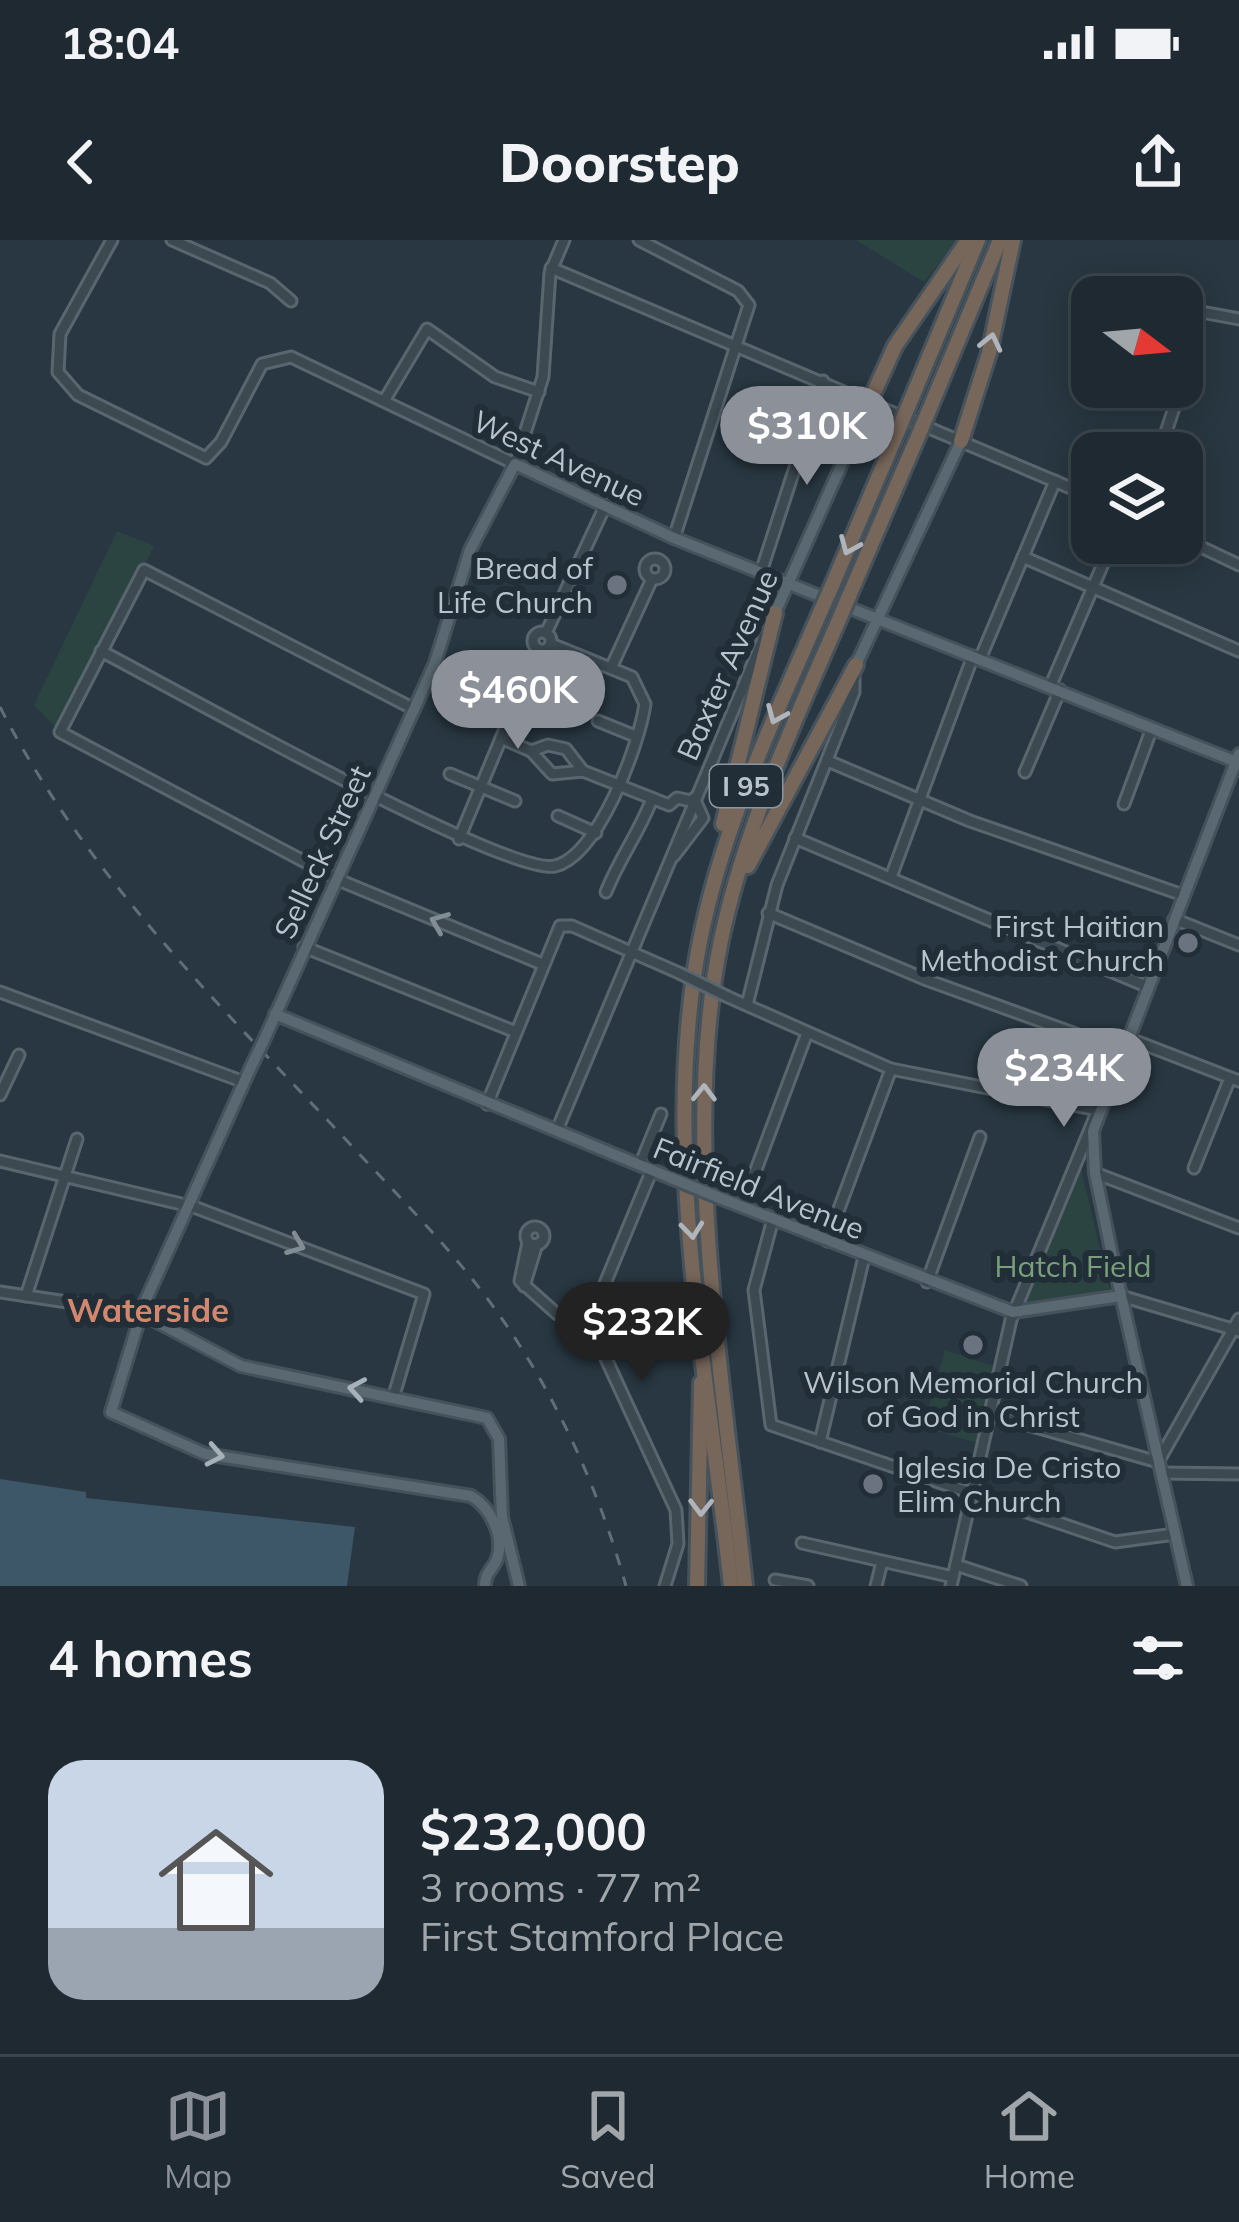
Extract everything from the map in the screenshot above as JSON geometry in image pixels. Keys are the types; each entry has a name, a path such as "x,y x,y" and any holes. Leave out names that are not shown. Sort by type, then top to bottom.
{"highway":[{"path":"870,401 895,346 968,240"},
{"name":"I 95","path":"731,1586 684,1136 687,1040 700,943 736,813 978,240"},
{"name":"I 95","path":"745,1586 704,1136 707,1040 725,920 765,794 1000,240"},
{"path":"961,441 989,353 1013,240"},
{"path":"700,943 714,857 775,613"},
{"path":"725,920 764,829 856,665"},
{"path":"697,1586 700,1306"}],"main road":[{"name":"Baxter Avenue","path":"775,613 870,401"},
{"path":"856,665 961,441"},
{"name":"West Avenue","path":"515,464 674,538 1238,760"},
{"name":"Selleck Street","path":"494,1565 498,1551 494,1522 482,1503 465,1494 206,1454 110,1408 140,1313 441,650 467,556 515,464"},
{"path":"1187,1586 1120,1297 1093,1151 1097,1110 1238,760"},
{"name":"Fairfield Avenue","path":"274,1014 864,1257 1013,1312 1120,1297"},
{"path":"140,1313 241,1366 474,1412 494,1426 504,1528 517,1576"},
{"path":"484,1586 494,1565 532,1586"}],"street":[{"name":"West Avenue","path":"112,240 57,347 58,372 78,395 206,458 221,442 258,369 272,358 298,359 515,464"},
{"path":"172,240 270,283 291,301"},
{"name":"Selleck Street","path":"515,464 539,392 547,352 551,268 564,240"},
{"path":"639,240 744,296 749,308 674,538"},
{"path":"551,268 1071,487"},
{"path":"1203,312 1239,319"},
{"path":"384,401 424,331 444,337 495,377 539,392"},
{"path":"761,572 823,381"},
{"path":"891,877 976,657 1055,481"},
{"path":"101,652 459,838 538,867 560,865 586,848 596,833 644,711 642,690 632,677 551,644 546,633 606,504"},
{"path":"1203,548 1239,565"},
{"path":"1023,557 1239,651"},
{"path":"1024,772 1102,564"},
{"path":"414,709 144,571 60,732 337,877 542,964"},
{"path":"611,668 652,579"},
{"name":"Baxter Avenue","path":"557,1130 775,613"},
{"path":"459,838 538,650 535,636 546,633"},
{"path":"538,650 551,644"},
{"path":"747,1005 768,913 854,692 856,665"},
{"path":"483,675 557,705"},
{"path":"598,721 635,736"},
{"path":"1124,804 1152,728"},
{"path":"501,738 531,751 555,775 583,771 669,805"},
{"path":"531,751 562,747 574,755 583,771"},
{"path":"828,761 920,800 1183,895"},
{"path":"450,774 514,801"},
{"path":"659,882 703,818 693,800 676,798 669,805"},
{"path":"606,892 622,854 633,847 652,799"},
{"path":"669,805 670,815 683,823"},
{"path":"558,816 596,833"},
{"path":"795,838 1146,986"},
{"path":"768,913 927,980 1234,1080 1194,1168"},
{"path":"1174,919 1239,945"},
{"path":"487,1104 542,964 563,925 632,950 891,1069 1097,1110 1013,1312 952,1582 802,1544"},
{"path":"304,947 516,1032"},
{"path":"0,992 244,1082"},
{"path":"742,1207 807,1034"},
{"path":"0,1095 19,1054"},
{"path":"826,1241 891,1069"},
{"path":"661,1114 589,1322 676,1510 678,1544 664,1586"},
{"path":"927,1282 980,1137"},
{"path":"26,1296 77,1139"},
{"path":"1072,1168 1093,1151"},
{"path":"0,1161 186,1207 424,1294 394,1395"},
{"path":"1095,1173 1239,1228"},
{"path":"773,1220 754,1290 767,1418 774,1427 1114,1542 1175,1534"},
{"path":"532,1243 520,1271 524,1286 557,1314 589,1322"},
{"path":"820,1442 864,1257"},
{"path":"0,1292 140,1313"},
{"name":"Fairfield Avenue","path":"1120,1297 1238,1327"},
{"path":"1160,1468 1238,1327"},
{"path":"990,1414 1160,1468 1239,1474"},
{"path":"876,1586 882,1562"},
{"path":"956,1564 1021,1586"},
{"path":"775,1580 808,1586"}],"green space":[{"path":"856,240 958,240 924,282"},
{"path":"117,531 154,546 60,732 34,705"},
{"name":"Hatch Field","path":"1080,1165 1110,1289 1027,1306 1026,1300"},
{"path":"945,1350 993,1366 977,1443 923,1427"}],"water":[{"path":"0,1479 86,1492 86,1498 355,1527 347,1586 0,1586"}],"railway":[{"path":"0,707 36,771 120,890 214,999 434,1235 500,1316 574,1445 626,1586"}],"place":[{"name":"Bread of Life Church","path":"617,585"},
{"name":"First Haitian Methodist Church","path":"1188,943"},
{"name":"Wilson Memorial Church of God in Christ","path":"973,1345"},
{"name":"Iglesia De Cristo Elim Church","path":"873,1484"}],"district":[{"name":"Waterside","path":"148,1309"}]}
